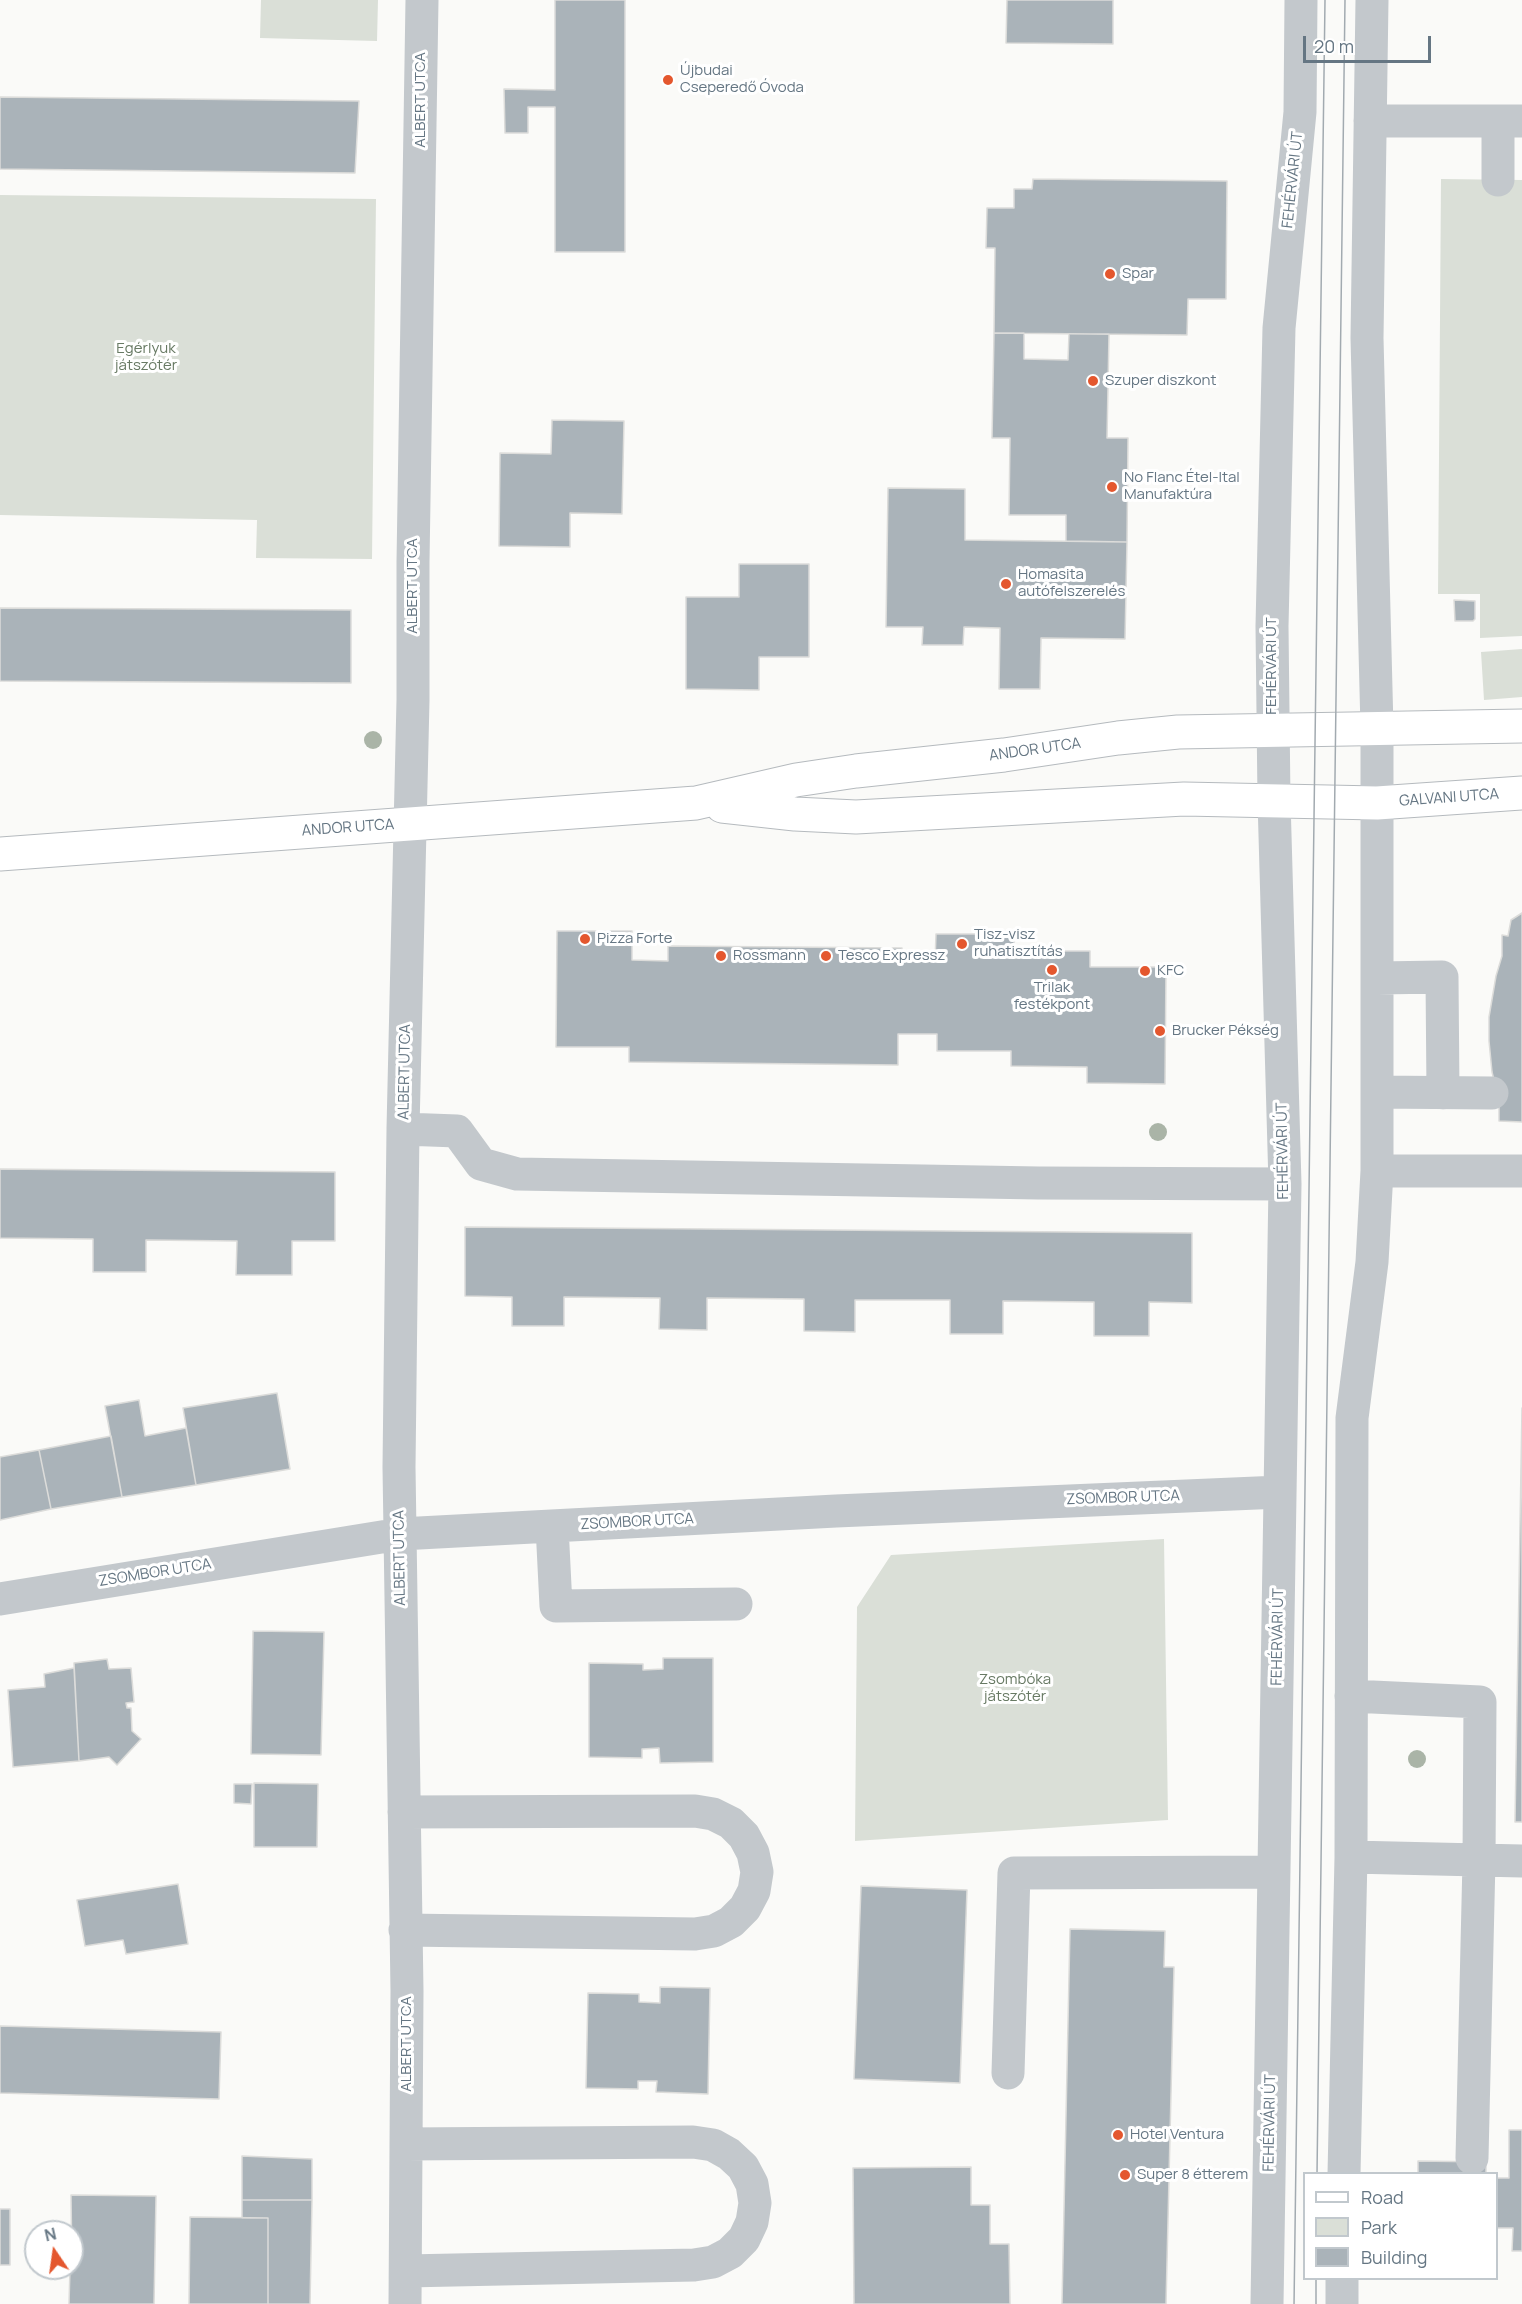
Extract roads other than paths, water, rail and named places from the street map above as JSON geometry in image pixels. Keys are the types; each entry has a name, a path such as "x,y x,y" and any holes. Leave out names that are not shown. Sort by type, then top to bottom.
{"main road":[{"path":"1377,728 1522,726"},
{"name":"ANDOR UTCA","path":"0,854 696,803 796,780 856,771 1004,755 1118,738 1178,732 1377,728"},
{"name":"GALVANI UTCA","path":"1377,803 1522,793"},
{"name":"ANDOR UTCA","path":"696,803 795,814 856,817 1184,799 1377,803"}],"street":[{"name":"ALBERT UTCA","path":"405,2304 405,1930 400,1534 403,1129 410,824 422,0"},
{"name":"FEHÉRVÁRI ÚT","path":"1267,2304 1285,1184 1274,801 1272,626 1279,328 1281,287 1300,112 1301,0"},
{"path":"1344,2172 1351,1857 1352,1418 1372,1262 1377,1171 1377,728 1368,339 1372,0"},
{"path":"1370,121 1510,121 1498,180"},
{"path":"1377,978 1442,977 1443,1093"},
{"path":"1377,1092 1492,1094"},
{"path":"403,1129 457,1131 481,1164 517,1174 1062,1183 1285,1184"},
{"path":"1377,1171 1522,1171"},
{"name":"ZSOMBOR UTCA","path":"0,1599 400,1534 836,1511 1280,1492"},
{"path":"552,1526 556,1606 736,1604"},
{"path":"1351,1696 1480,1702 1472,2158"},
{"path":"404,1812 694,1811 713,1814 730,1822 744,1836 753,1853 757,1872 754,1891 745,1908 731,1922 714,1931 695,1934 405,1930"},
{"path":"1351,1857 1522,1861"},
{"path":"1008,2073 1014,1873 1274,1872"},
{"path":"406,2144 693,2142 713,2145 729,2154 743,2167 752,2184 756,2203 752,2222 744,2239 730,2253 713,2262 694,2265 406,2271"},
{"path":"1342,2280 1342,2304"}],"tram line":[{"path":"1294,2304 1325,0"},
{"path":"1317,2172 1345,0"},
{"path":"1316,2280 1316,2304"}],"place":[{"name":"Újbudai Cseperedő Óvoda","path":"668,80"},
{"name":"Spar","path":"1110,274"},
{"name":"Szuper diszkont","path":"1093,381"},
{"name":"No Flanc Étel-Ital Manufaktúra","path":"1112,487"},
{"name":"Homasita autófelszerelés","path":"1006,584"},
{"name":"Pizza Forte","path":"585,939"},
{"name":"Tisz-visz ruhatisztítás","path":"962,944"},
{"name":"Rossmann","path":"721,956"},
{"name":"Tesco Expressz","path":"826,956"},
{"name":"Trilak festékpont","path":"1052,970"},
{"name":"KFC","path":"1145,971"},
{"name":"Brucker Pékség","path":"1160,1031"},
{"name":"Hotel Ventura","path":"1118,2135"},
{"name":"Super 8 étterem","path":"1125,2175"}],"park label":[{"name":"Egérlyuk játszótér","path":"146,358"},
{"name":"Zsombóka játszótér","path":"1015,1688"}]}
